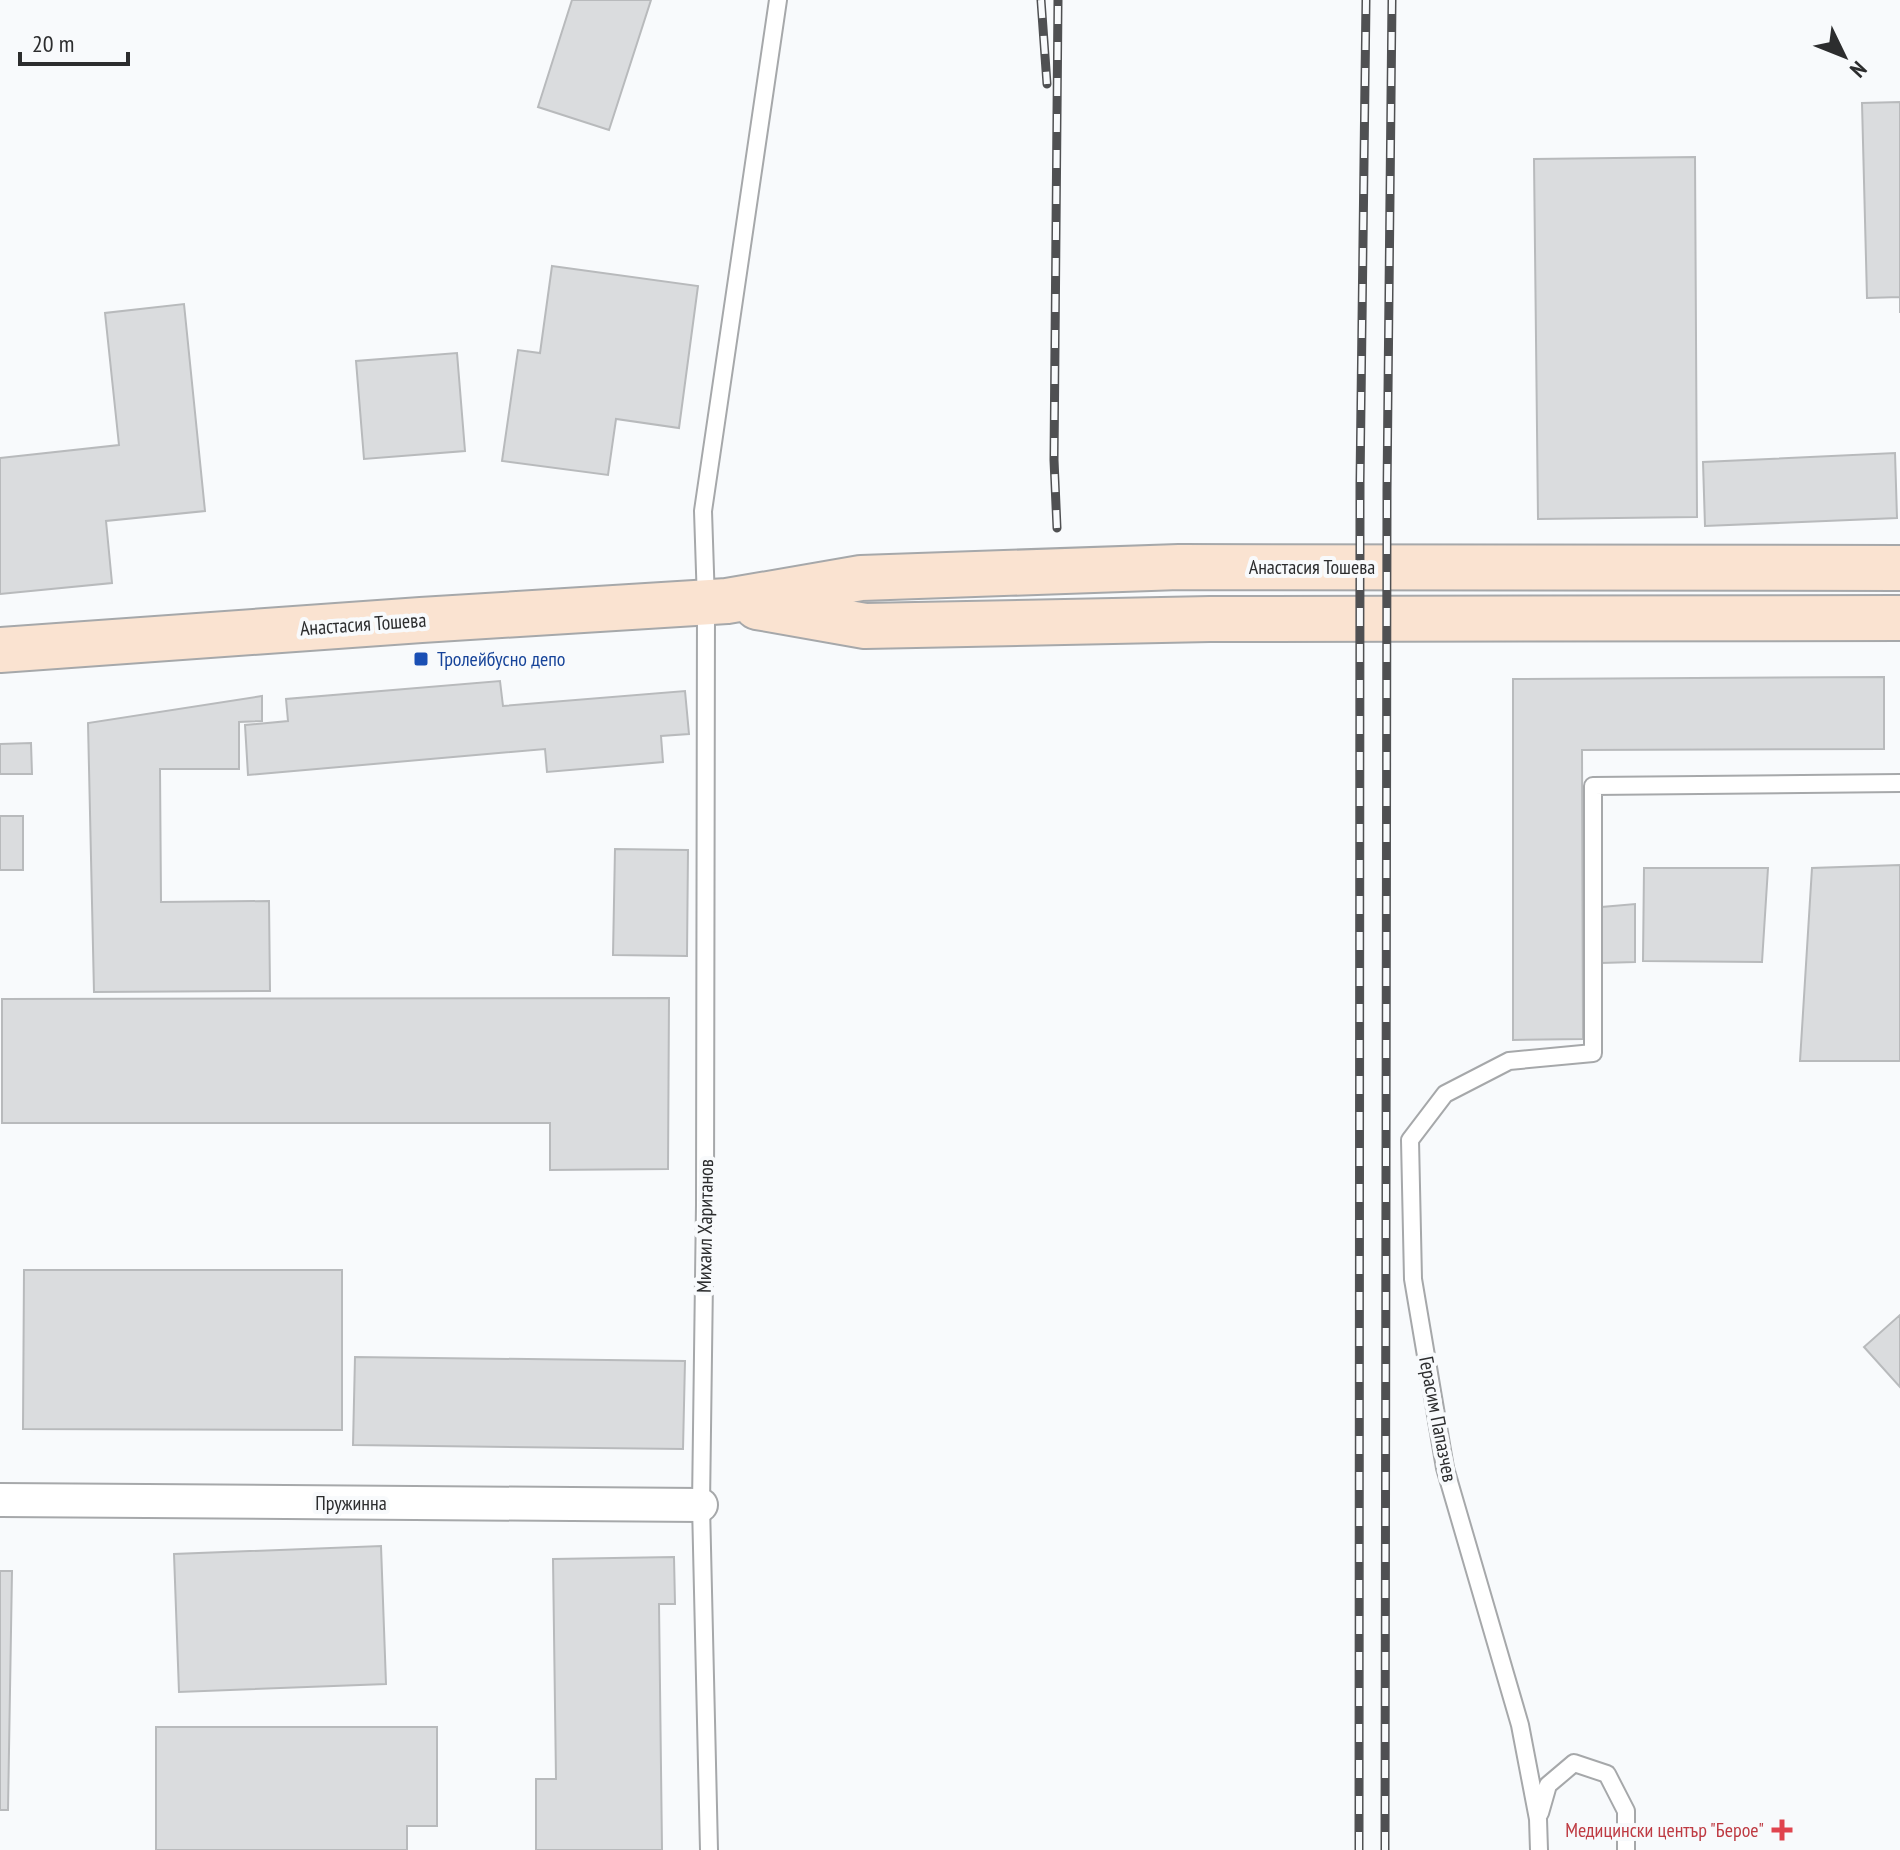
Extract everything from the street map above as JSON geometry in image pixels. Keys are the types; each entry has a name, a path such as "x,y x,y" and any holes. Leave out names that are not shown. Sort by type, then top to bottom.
{"main road":[{"name":"Анастасия Тошева","path":"0,650 717,602 861,578 1179,567 1900,568"},
{"name":"Анастасия Тошева","path":"717,602 865,626 1210,619 1900,618"}],"street":[{"name":"Пружинна","path":"0,1500 701,1505"}],"lane":[{"name":"Михаил Хаританов","path":"709,1850 701,1505 717,602 703,511 778,0"},
{"name":"Герасим Папазчев","path":"1539,1850 1538,1819 1517,1711 1445,1468 1413,1279 1410,1140 1445,1094 1509,1061 1593,1053 1593,786 1900,783"},
{"name":"Герасим Папазчев","path":"1538,1819 1548,1785 1574,1763 1607,1774 1626,1811 1626,1850"}],"building":[{"path":"572,0 651,0 609,130 538,107"},
{"path":"1900,102 1900,297 1867,298 1862,103"},
{"path":"1695,157 1697,517 1538,519 1534,159"},
{"path":"552,266 698,286 679,428 616,419 608,475 502,461 518,350 540,353"},
{"path":"184,304 205,511 106,521 112,583 0,594 0,458 119,445 105,313"},
{"path":"457,353 465,451 364,459 356,361"},
{"path":"1895,453 1897,518 1705,526 1703,462"},
{"path":"1884,677 1884,749 1582,750 1583,1039 1513,1040 1513,679"},
{"path":"500,681 503,706 685,691 689,734 661,736 663,762 547,772 545,749 248,775 245,725 288,721 286,699"},
{"path":"262,696 262,721 239,722 239,769 160,769 161,902 269,901 270,991 94,992 88,723"},
{"path":"31,743 32,774 0,774 0,744"},
{"path":"0,816 23,816 23,870 0,870"},
{"path":"615,849 688,850 687,956 613,955"},
{"path":"1900,865 1900,1061 1800,1061 1812,868"},
{"path":"1644,868 1768,868 1762,962 1643,961"},
{"path":"1635,904 1635,962 1601,963 1602,907"},
{"path":"669,998 668,1169 550,1170 550,1123 2,1123 2,999"},
{"path":"24,1270 342,1270 342,1430 23,1429"},
{"path":"1900,1315 1900,1387 1864,1347"},
{"path":"355,1357 685,1361 683,1449 353,1445"},
{"path":"381,1546 386,1684 179,1692 174,1554"},
{"path":"674,1557 675,1604 659,1604 662,1850 536,1850 536,1779 556,1779 553,1559"},
{"path":"0,1571 12,1571 8,1810 0,1810"},
{"path":"156,1727 437,1727 437,1826 407,1826 407,1850 156,1850"}],"railway":[{"path":"1041,0 1047,84"},
{"path":"1057,528 1054,460 1058,0"},
{"path":"1359,1850 1360,484 1366,0"},
{"path":"1385,1850 1387,490 1392,0"}],"place":[{"name":"Тролейбусно депо","path":"421,659"},
{"name":"Медицински център \"Берое\"","path":"1782,1830"}]}
